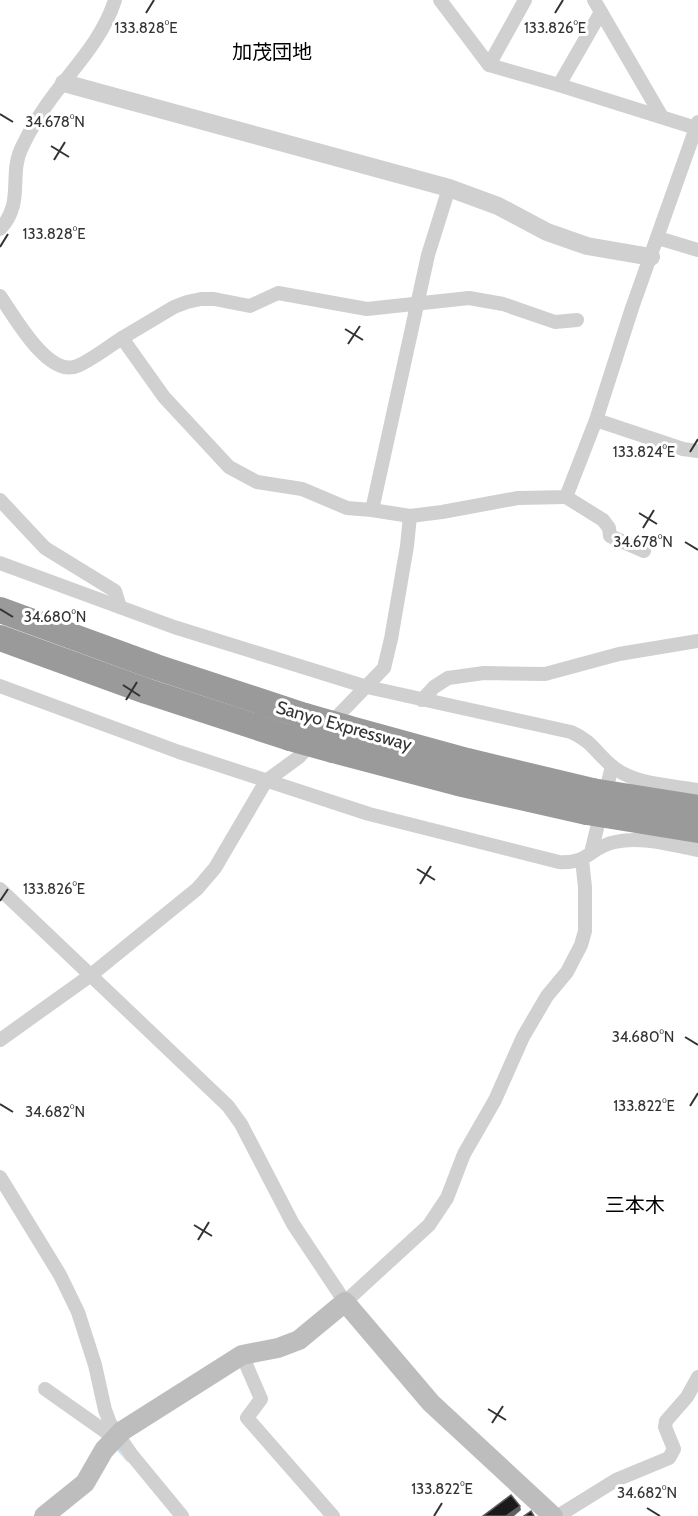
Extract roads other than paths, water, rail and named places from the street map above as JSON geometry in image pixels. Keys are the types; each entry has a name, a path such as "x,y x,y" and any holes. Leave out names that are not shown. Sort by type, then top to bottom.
{"highway":[{"name":"Sanyo Expressway","path":"0,610 156,667 305,716 467,761 590,801 698,830"},
{"name":"Sanyo Expressway","path":"0,638 146,691 290,738 458,783 590,801 698,808"}],"main road":[{"path":"44,1516 85,1483 113,1436 242,1355 278,1348 299,1340 342,1305 431,1403 553,1516"}],"street":[{"path":"0,229 8,219 15,202 17,161 21,149 63,82 105,27 115,0"},
{"path":"441,0 489,65 662,117 697,125 632,308 596,420 566,497"},
{"path":"489,65 525,0"},
{"path":"559,85 598,6"},
{"path":"598,6 662,117"},
{"path":"63,82 449,189 498,206 547,232 587,246 651,257"},
{"path":"372,510 417,303 449,189"},
{"path":"658,238 698,250"},
{"path":"0,296 38,350 61,367 74,367 174,307 201,299 250,306 278,293 368,309 452,299 486,300 555,322 577,320"},
{"path":"122,338 164,397 229,467 257,482 302,489 347,508 410,516 518,498 566,497 603,520 609,528 610,536 644,551"},
{"path":"596,420 683,449 698,451"},
{"path":"0,500 45,548 115,591 120,607"},
{"path":"0,1040 89,976 197,889 215,868 266,781 299,758 384,668 407,546 410,516"},
{"path":"0,563 219,642 367,687 571,732 587,740 612,766 630,777 698,790"},
{"path":"422,700 434,687 448,678 484,673 545,674 619,654 698,641"},
{"path":"0,686 123,732 369,814 559,862 571,863 587,857 605,845 637,840 698,850"},
{"path":"0,889 228,1106 241,1124 293,1224 342,1305 429,1225 440,1211 464,1154 495,1100 523,1037 547,996 567,972 581,945 585,931 587,857 612,766"},
{"path":"0,1177 60,1275 78,1312 95,1365 113,1436"},
{"path":"242,1355 261,1399 247,1418 333,1516"},
{"path":"558,1516 616,1480 669,1458 674,1449 665,1427 666,1421 687,1397 698,1377"},
{"path":"45,1389 113,1436 182,1516"}],"waterway":[{"path":"115,1445 128,1460"}],"district":[{"name":"加茂団地","path":"272,52"},
{"name":"三本木","path":"635,1205"}]}
